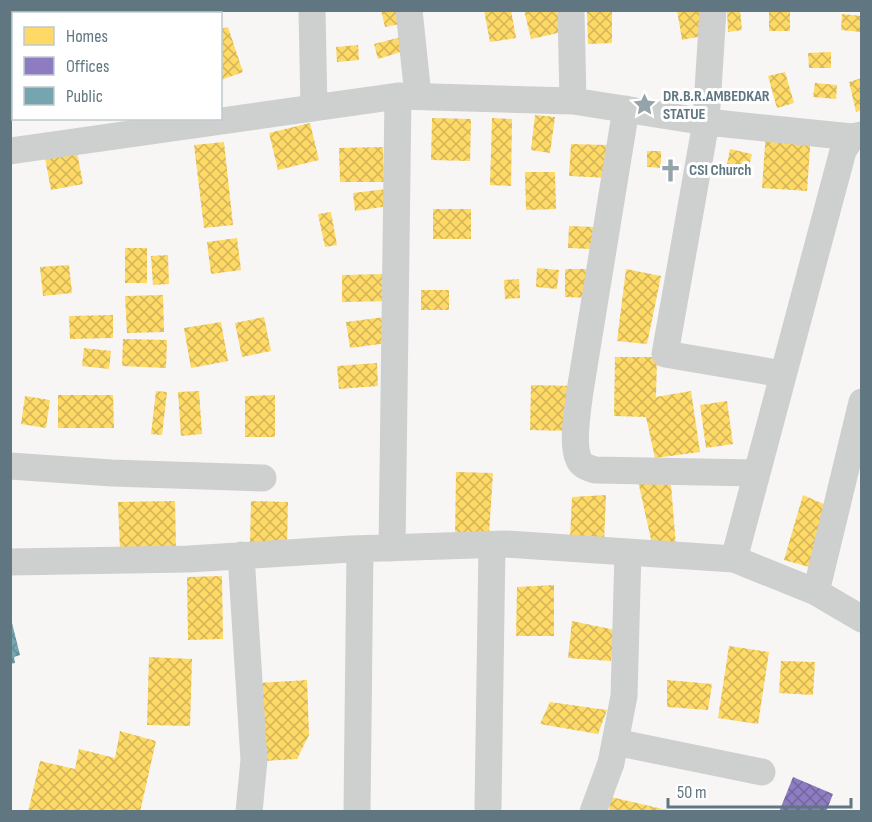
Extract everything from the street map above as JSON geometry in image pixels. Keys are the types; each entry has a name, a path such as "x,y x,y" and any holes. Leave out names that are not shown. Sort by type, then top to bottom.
{"street":[{"path":"312,10 314,108"},
{"path":"392,548 409,10"},
{"path":"571,10 573,101"},
{"path":"712,10 706,122 665,354 783,374"},
{"path":"10,151 408,96 573,101 706,122 857,136"},
{"path":"626,109 580,391 576,436 579,460 585,467 595,470 756,473"},
{"path":"734,559 843,151 857,136"},
{"path":"816,592 861,402"},
{"path":"10,466 112,473 263,478"},
{"path":"488,808 492,545"},
{"path":"10,562 189,559 360,549 492,545 734,559 816,592 861,619"},
{"path":"357,812 360,549"},
{"path":"593,812 611,764 624,696 628,552"},
{"path":"241,555 254,760 249,812"},
{"path":"615,742 762,772"}],"building: Homes":[{"path":"34,10 34,12 12,12 12,28 10,29 10,12"},
{"path":"61,10 108,10 108,12 56,12"},
{"path":"381,10 407,10 409,22 385,27"},
{"path":"484,10 511,10 516,38 490,42"},
{"path":"524,10 557,10 562,32 531,39"},
{"path":"677,10 703,10 707,35 682,40"},
{"path":"727,10 740,10 742,30 728,32"},
{"path":"769,10 790,10 790,31 769,31"},
{"path":"587,12 612,12 612,43 588,44"},
{"path":"842,14 862,16 862,32 841,30"},
{"path":"228,27 243,72 222,80 222,28"},
{"path":"401,37 404,51 378,59 374,44"},
{"path":"358,45 359,60 337,62 336,47"},
{"path":"831,52 831,68 809,68 808,53"},
{"path":"785,72 794,103 777,108 768,76"},
{"path":"862,78 862,110 856,112 849,82"},
{"path":"815,83 837,85 836,99 813,97"},
{"path":"535,115 555,117 550,153 531,150"},
{"path":"432,118 471,119 470,161 431,160"},
{"path":"492,118 512,119 511,186 490,185"},
{"path":"310,123 319,160 278,170 269,133"},
{"path":"766,131 811,134 807,191 762,188"},
{"path":"224,142 233,225 204,228 194,145"},
{"path":"571,144 610,145 609,178 569,176"},
{"path":"383,147 384,182 340,182 339,148"},
{"path":"730,149 752,154 747,175 726,170"},
{"path":"647,151 661,151 661,168 647,167"},
{"path":"77,152 83,184 51,190 45,158"},
{"path":"525,172 555,172 556,209 526,210"},
{"path":"387,189 389,206 355,211 353,193"},
{"path":"433,209 471,209 471,239 433,239"},
{"path":"331,212 337,245 325,247 318,214"},
{"path":"569,226 594,227 592,249 568,248"},
{"path":"237,238 241,270 211,274 207,242"},
{"path":"125,248 147,248 147,283 125,283"},
{"path":"168,255 169,284 153,285 151,256"},
{"path":"69,265 72,293 43,296 40,267"},
{"path":"537,268 559,270 557,289 536,287"},
{"path":"565,269 593,269 593,298 565,297"},
{"path":"626,269 661,276 647,344 617,341"},
{"path":"388,274 389,301 342,302 342,275"},
{"path":"519,279 520,298 505,299 504,280"},
{"path":"421,290 449,290 449,310 421,310"},
{"path":"163,295 164,332 127,333 125,296"},
{"path":"113,315 113,338 70,339 69,316"},
{"path":"264,317 271,351 242,357 235,323"},
{"path":"385,317 388,343 350,348 346,322"},
{"path":"221,322 228,361 191,368 184,328"},
{"path":"123,339 167,340 166,368 122,366"},
{"path":"84,348 111,351 109,369 82,366"},
{"path":"615,357 657,357 656,397 691,391 700,452 655,458 646,417 614,416"},
{"path":"377,363 378,386 339,389 337,366"},
{"path":"531,385 574,386 573,431 530,430"},
{"path":"156,391 167,392 162,435 151,434"},
{"path":"199,391 202,434 181,436 178,392"},
{"path":"58,395 113,395 114,428 58,428"},
{"path":"275,395 275,437 245,437 245,396"},
{"path":"25,396 50,400 46,428 21,424"},
{"path":"727,401 733,444 706,448 700,405"},
{"path":"456,472 493,473 489,534 455,538"},
{"path":"638,481 671,485 676,546 652,544"},
{"path":"606,495 604,542 570,539 572,497"},
{"path":"803,495 826,505 813,568 784,560"},
{"path":"175,501 176,549 120,550 118,502"},
{"path":"251,501 288,502 287,546 250,545"},
{"path":"222,576 223,639 188,640 187,577"},
{"path":"554,585 554,636 516,636 517,587"},
{"path":"572,621 615,630 611,661 568,658"},
{"path":"729,646 769,652 758,724 718,718"},
{"path":"149,657 192,659 190,726 147,725"},
{"path":"781,661 815,662 813,695 779,693"},
{"path":"307,680 309,735 297,759 264,761 259,683"},
{"path":"667,680 712,684 708,710 667,707"},
{"path":"550,702 607,710 598,734 540,724"},
{"path":"120,731 156,741 140,812 28,812 40,761 75,769 79,749 115,758"},
{"path":"611,797 671,811 671,812 609,812"}],"building: Offices":[{"path":"793,777 833,794 826,812 779,812"}],"building: Public":[{"path":"11,619 20,655 14,657 15,663 10,664"}],"place":[{"name":"DR.B.R.AMBEDKAR STATUE","path":"645,105"},
{"name":"CSI Church","path":"671,170"}]}
